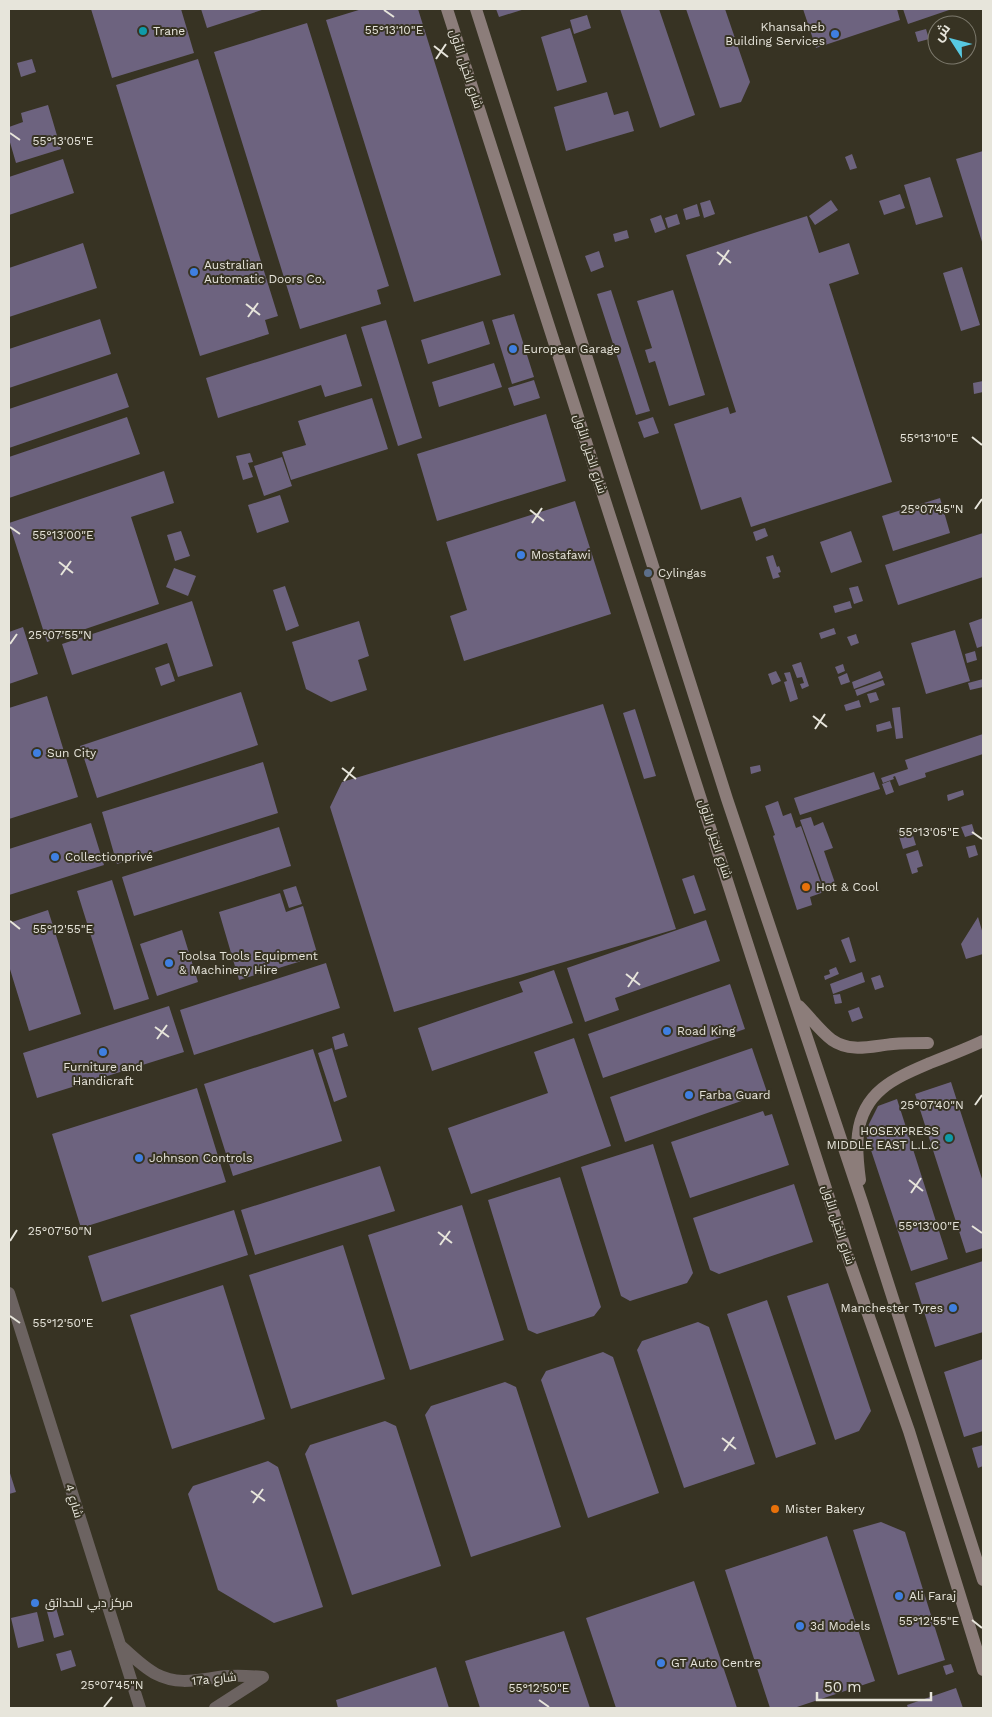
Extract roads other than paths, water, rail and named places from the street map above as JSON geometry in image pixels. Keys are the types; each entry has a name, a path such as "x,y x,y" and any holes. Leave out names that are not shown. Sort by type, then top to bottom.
{"main road":[{"name":"شارع الخيل الأول","path":"447,9 845,1248 909,1431 983,1670"},
{"name":"شارع الخيل الأول","path":"476,9 727,799 862,1202 983,1580"},
{"path":"796,1002 831,1040 847,1047 864,1048 895,1044 928,1043"},
{"path":"862,1202 857,1146 858,1134 865,1110 871,1100 880,1090 900,1076 983,1041"}],"street":[{"name":"شارع 4","path":"9,1293 140,1708"},
{"name":"17a شارع","path":"120,1645 149,1670 167,1679 198,1681 229,1675 263,1677 215,1708"}],"place":[{"name":"Trane","path":"143,31"},
{"name":"Khansaheb Building Services","path":"835,34"},
{"name":"Australian Automatic Doors Co.","path":"194,272"},
{"name":"Europear Garage","path":"513,349"},
{"name":"Mostafawi","path":"521,555"},
{"name":"Cylingas","path":"648,573"},
{"name":"Sun City","path":"37,753"},
{"name":"Collectionprivé","path":"55,857"},
{"name":"Hot & Cool","path":"806,887"},
{"name":"Toolsa Tools Equipment & Machinery Hire","path":"169,963"},
{"name":"Road King","path":"667,1031"},
{"name":"Furniture and Handicraft","path":"103,1052"},
{"name":"Farba Guard","path":"689,1095"},
{"name":"HOSEXPRESS MIDDLE EAST L.L.C","path":"949,1138"},
{"name":"Johnson Controls","path":"139,1158"},
{"name":"Manchester Tyres","path":"953,1308"},
{"name":"Mister Bakery","path":"775,1509"},
{"name":"Ali Faraj","path":"899,1596"},
{"name":"مركز دبي للحدائق","path":"35,1603"},
{"name":"3d Models","path":"800,1626"},
{"name":"GT Auto Centre","path":"661,1663"}]}
